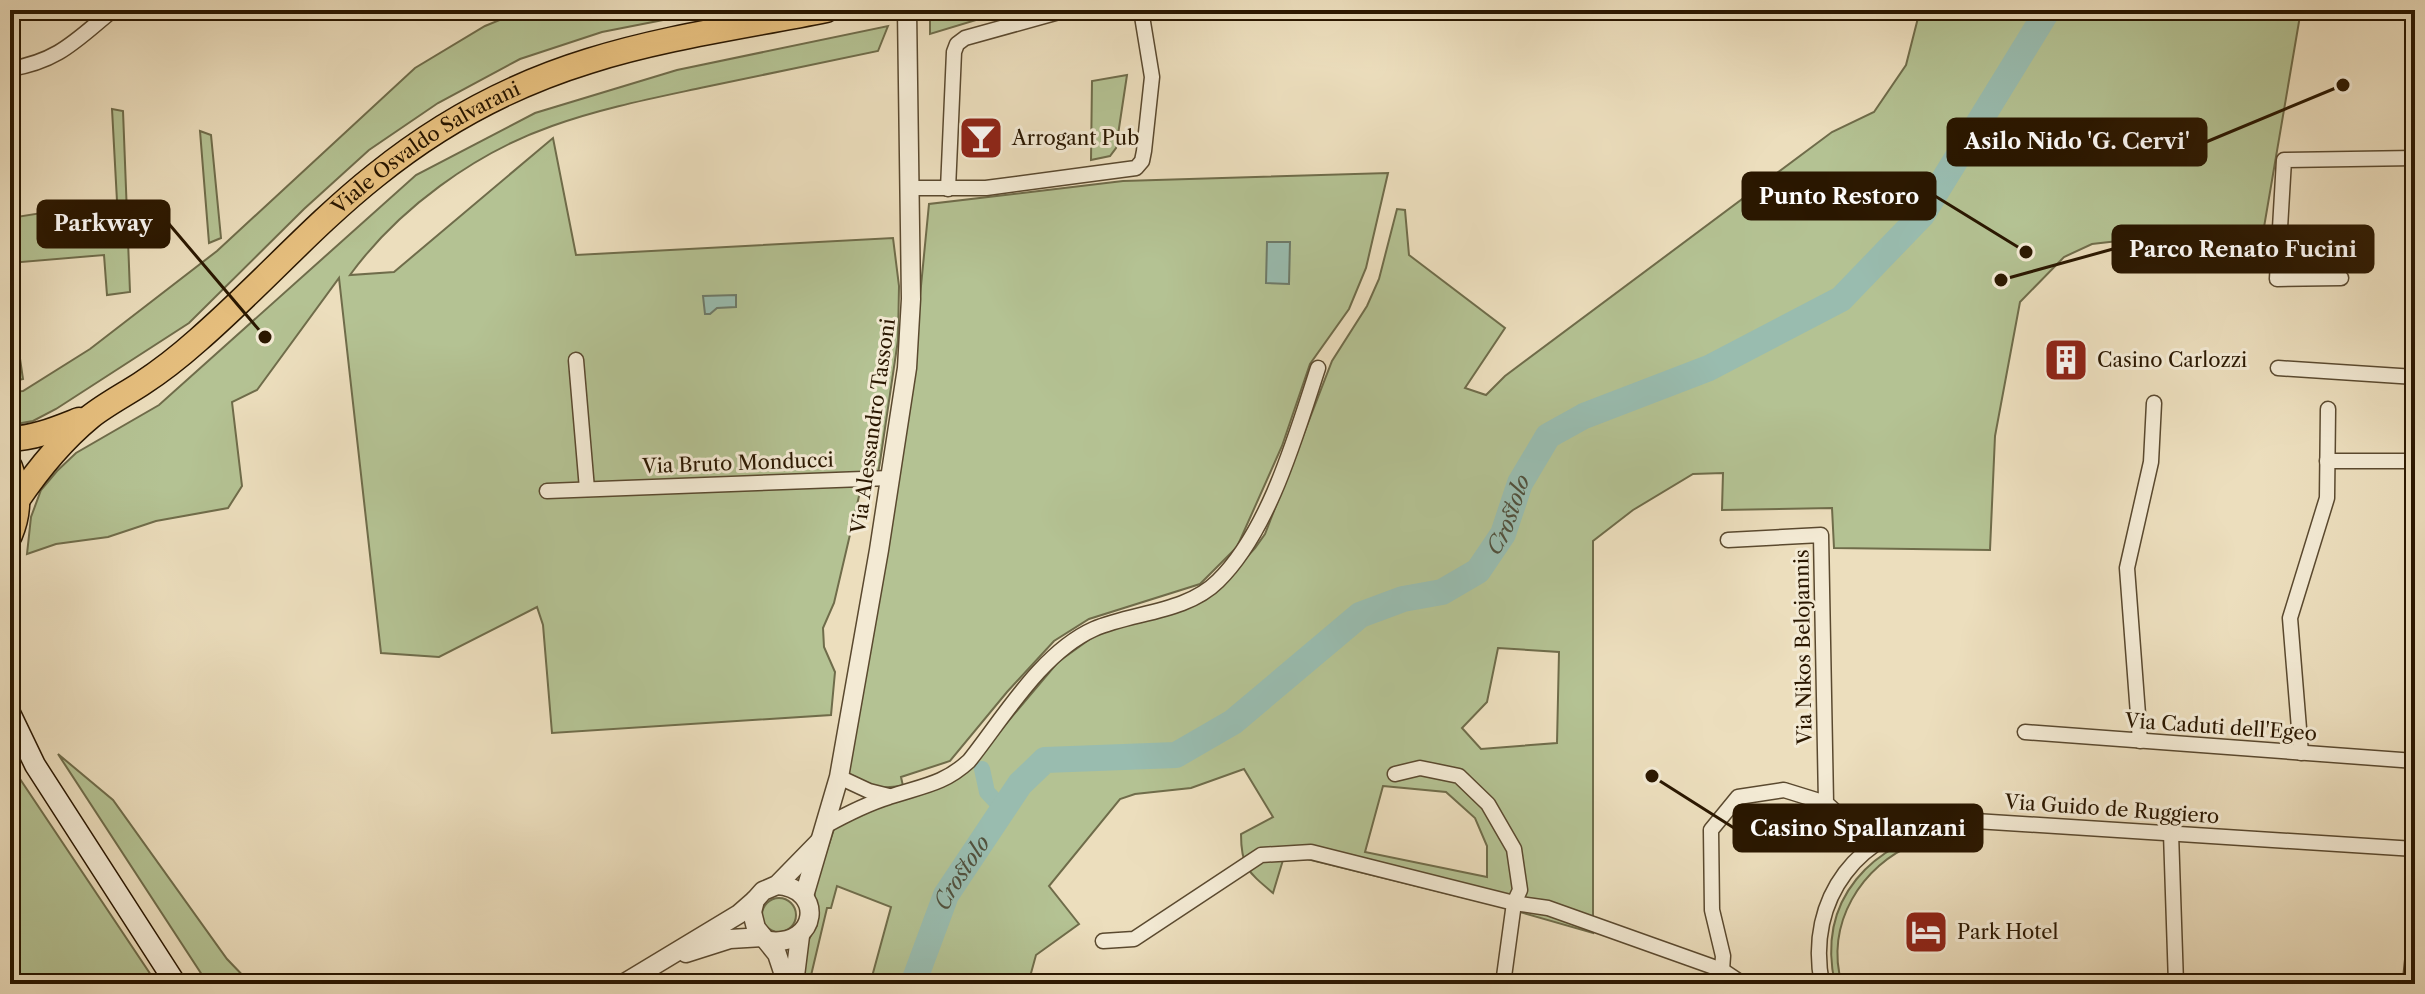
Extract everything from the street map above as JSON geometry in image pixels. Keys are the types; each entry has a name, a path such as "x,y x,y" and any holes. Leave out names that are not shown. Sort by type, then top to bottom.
{"main road":[{"name":"Viale Osvaldo Salvarani","path":"18,499 62,442 93,415 196,342 350,195 429,136 480,106 551,74 590,61 676,39 826,10"},
{"name":"Viale Osvaldo Salvarani","path":"10,439 48,432 93,415"},
{"path":"10,467 18,499 10,535"},
{"path":"12,721 35,765 176,984"}],"street":[{"path":"10,69 34,65 61,54 113,10"},
{"name":"Via Alessandro Tassoni","path":"794,984 800,936 810,918 804,896 839,777 902,400 909,333 907,10"},
{"path":"948,189 954,52 957,44 965,38 1066,10"},
{"path":"910,188 986,188 1136,168 1142,161 1144,151 1152,77 1141,10"},
{"path":"2341,278 2277,279 2284,160 2415,158"},
{"path":"576,360 587,489"},
{"path":"822,834 852,811 890,796 944,781 958,771 1041,670 1065,647 1094,629 1187,600 1217,583 1243,553 1264,509 1285,464 1318,368"},
{"path":"2278,368 2415,377"},
{"path":"2140,741 2127,568 2151,462 2154,403"},
{"path":"2301,753 2290,618 2327,498 2328,409"},
{"path":"2327,461 2415,461"},
{"name":"Via Bruto Monducci","path":"547,491 890,478"},
{"name":"Via Nikos Belojannis","path":"1728,540 1821,535 1826,803"},
{"name":"Via Caduti dell'Egeo","path":"2025,732 2415,761"},
{"path":"1395,774 1420,768 1459,776 1488,804 1514,849 1520,890 1514,903 1503,984"},
{"path":"839,777 869,791 890,796"},
{"path":"1722,970 1723,956 1712,910 1711,830 1738,797 1784,790 1826,803 1872,845"},
{"name":"Via Guido de Ruggiero","path":"1822,984 1819,946 1829,902 1842,876 1872,845 1902,828 1944,819 2415,849"},
{"path":"2171,833 2176,984"},
{"name":"Via Alessandro Tassoni","path":"668,958 702,934 739,914 763,891 777,885 822,834"},
{"path":"1103,941 1134,939 1261,855 1311,852 1514,903 1548,908 1648,941 1722,970 1743,984"},
{"path":"777,885 789,886 804,896"},
{"path":"755,900 753,920 782,967 787,984"},
{"path":"2410,984 2415,935"},
{"path":"623,984 668,958 730,939 788,941 800,936"}],"green space":[{"path":"524,10 714,10 602,32 520,59 438,103 369,150 304,209 189,323 56,409 33,421 10,425 10,392 23,391 90,349 217,251 415,68 485,26"},
{"path":"930,10 1009,10 930,34"},
{"path":"1920,10 2301,10 2262,239 2153,237 2092,244 2064,257 2020,302 1995,436 1990,550 1834,548 1832,508 1722,510 1723,473 1693,474 1633,510 1593,541 1593,933 1506,908 1307,859 1283,860 1273,893 1252,874 1242,854 1241,834 1273,817 1244,769 1191,788 1135,794 1120,799 1049,886 1079,924 1036,955 1028,984 870,984 891,907 837,886 831,908 827,908 809,984 802,984 805,946 817,925 814,889 834,829 853,816 967,770 1058,662 1097,634 1216,591 1255,548 1265,534 1332,361 1367,306 1379,279 1397,209 1405,210 1409,255 1505,328 1465,388 1486,395 1505,376 1832,132 1874,112 1906,65","holes":["1498,648 1559,652 1557,743 1481,749 1462,728 1487,702","1383,786 1446,792 1475,818 1487,846 1487,877 1365,852"]},
{"path":"888,26 878,51 628,104 523,137 440,186 391,228 350,275 394,272 553,138 576,255 893,238 899,286 898,340 877,479 863,479 834,603 823,628 824,647 835,672 831,715 552,733 543,625 537,607 439,657 381,653 339,278 257,390 232,402 242,486 228,508 156,521 108,537 56,544 27,554 31,517 41,490 57,471 76,453 159,405 416,175 535,113 677,70"},
{"path":"1127,75 1116,148 1110,156 1091,160 1092,81"},
{"path":"112,109 123,111 130,292 107,295 104,255 10,263 10,218 117,201"},
{"path":"200,131 211,135 221,238 209,243"},
{"path":"1388,173 1366,268 1349,309 1310,364 1282,446 1237,547 1200,584 1089,619 1054,641 950,761 901,777 903,786 877,788 847,773 916,337 929,204 1123,181"},
{"path":"10,291 23,379 10,382"},
{"path":"58,754 113,800 227,959 251,984 208,984"},
{"path":"10,764 157,984 10,984"},
{"path":"1952,827 1979,830 1979,834 1947,836 1917,843 1879,866 1864,882 1843,919 1838,940 1842,984 1835,984 1831,953 1834,926 1843,901 1856,879 1897,846"},
{"path":"779,898 791,903 796,915 791,927 779,932 767,927 762,915 767,903"}],"shaded area":[{"path":"1267,242 1290,242 1289,284 1266,283"},
{"path":"736,295 736,307 717,308 705,314 703,296"}],"waterway":[{"name":"Crostolo","path":"913,984 946,895 1020,784 1045,760 1176,755 1233,722 1360,615 1403,599 1442,592 1478,571 1503,534 1520,483 1548,436 1584,416 1709,368 1841,299 1922,215 2048,10"},
{"path":"982,769 987,792 1003,809"}],"place":[{"name":"Asilo Nido 'G. Cervi'","path":"2343,85"},
{"name":"Arrogant Pub","path":"981,138"},
{"name":"Punto Restoro","path":"2026,252"},
{"name":"Parco Renato Fucini","path":"2001,280"},
{"name":"Parkway","path":"265,337"},
{"name":"Casino Carlozzi","path":"2066,360"},
{"name":"Casino Spallanzani","path":"1652,776"},
{"name":"Park Hotel","path":"1926,932"}]}
